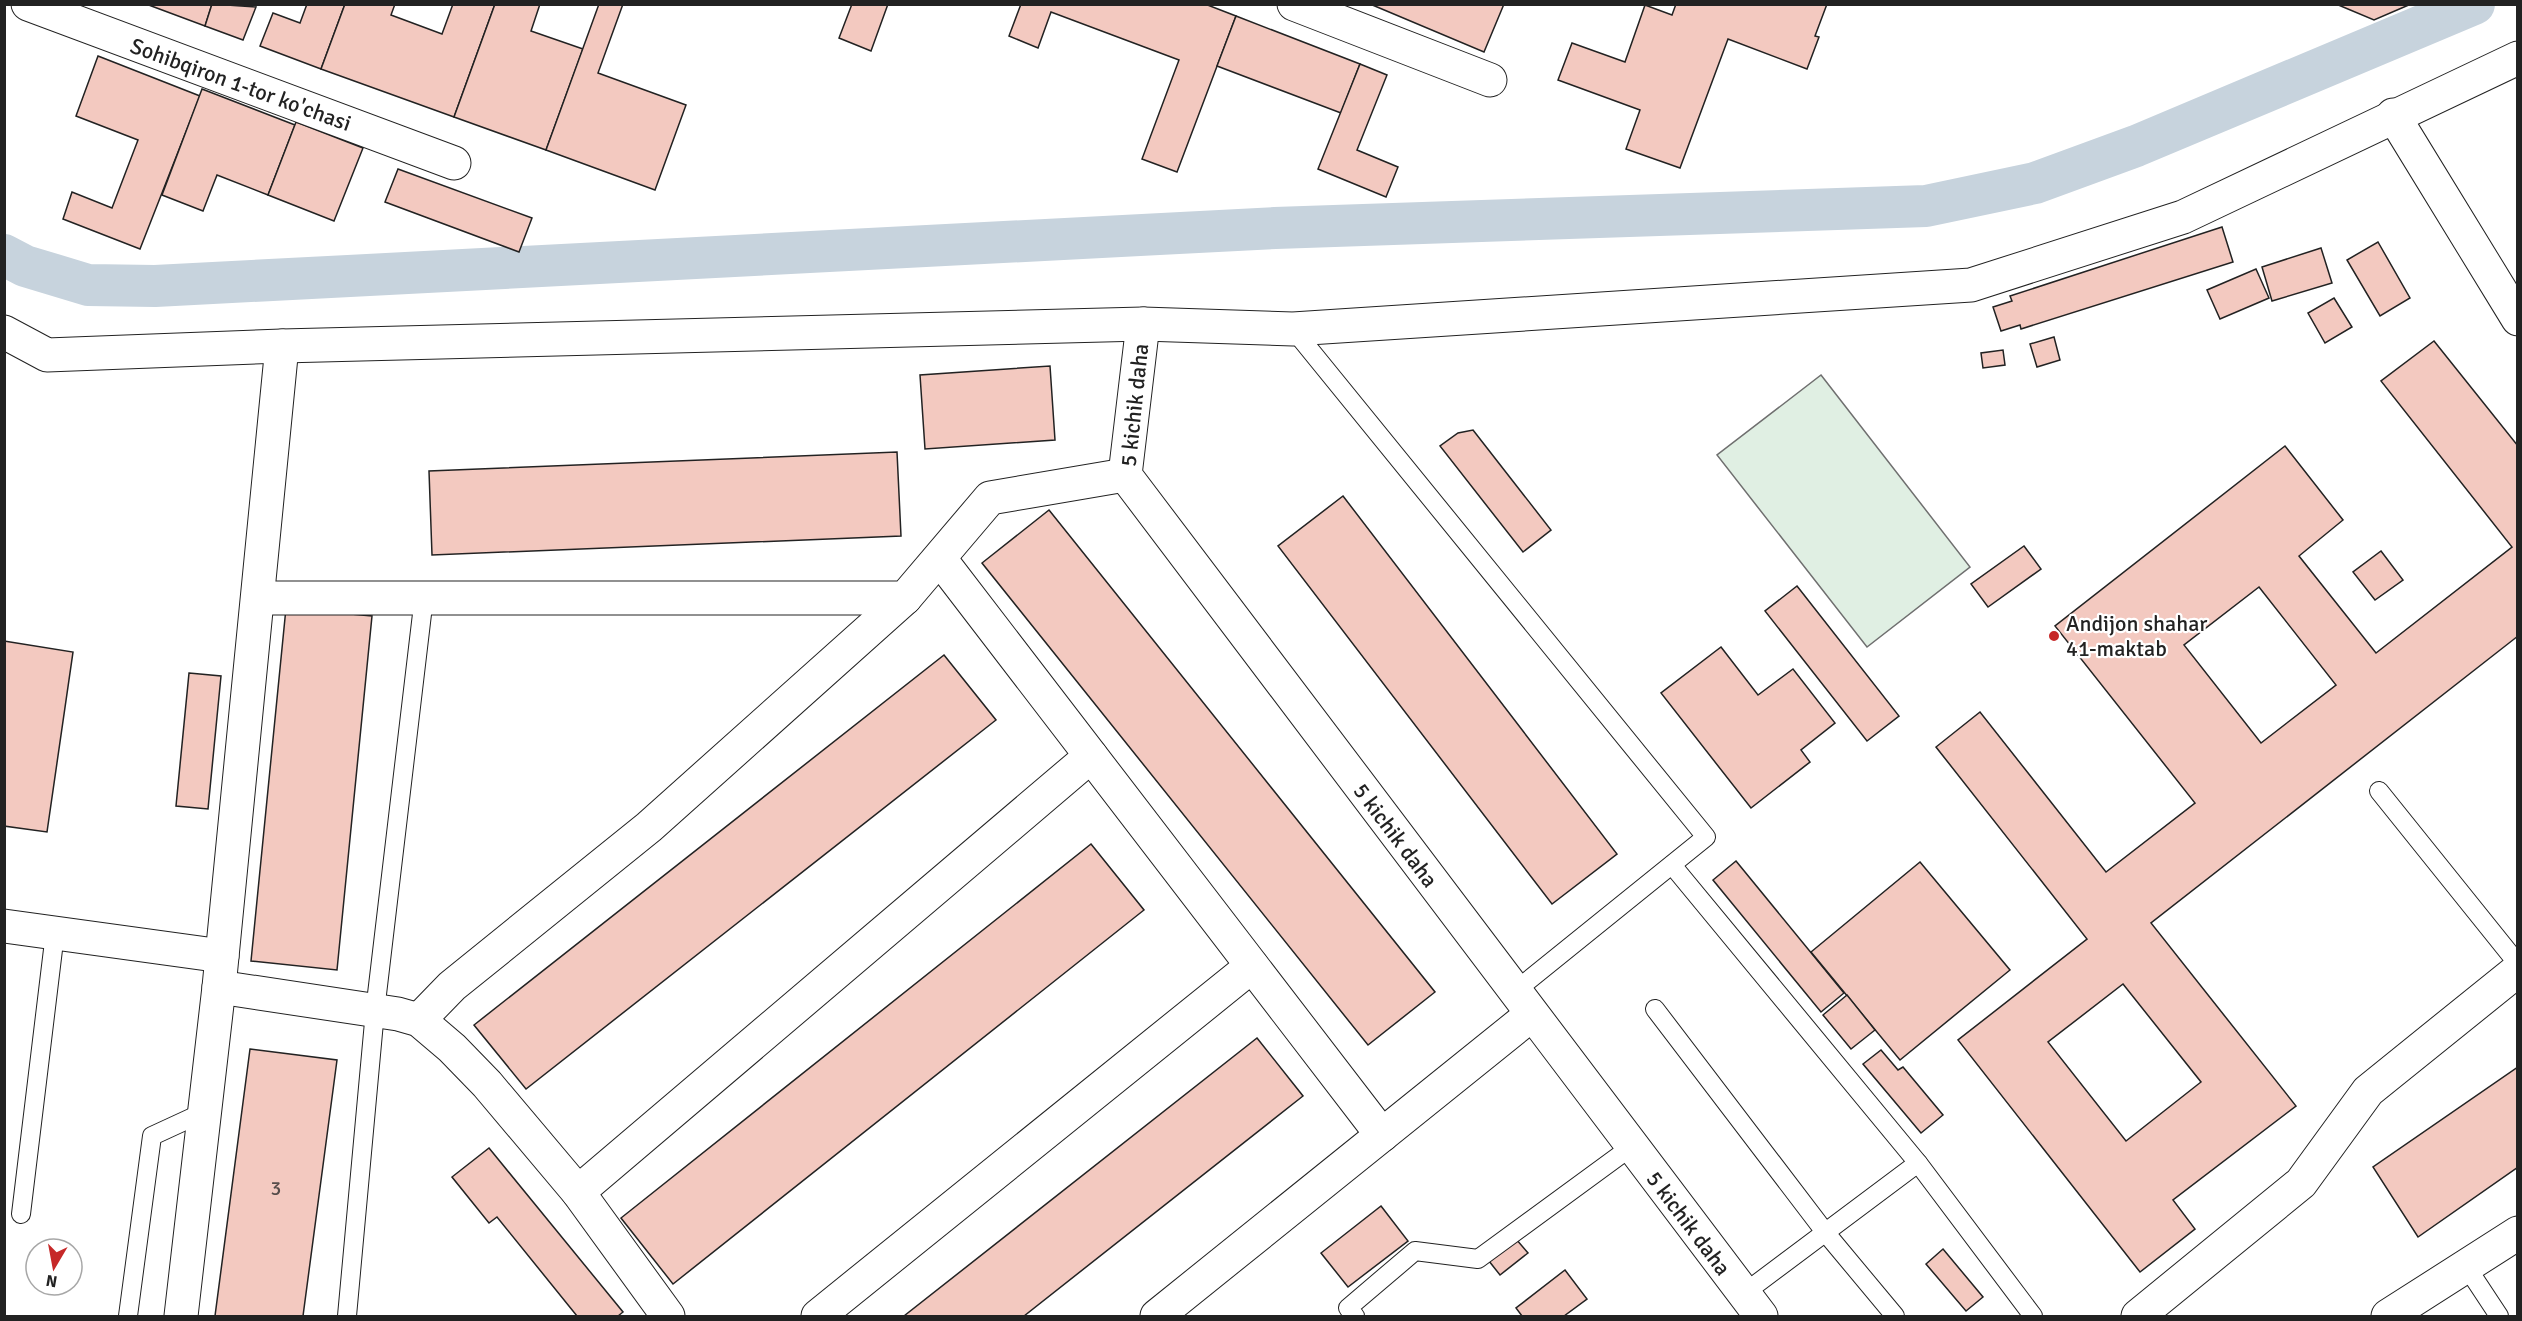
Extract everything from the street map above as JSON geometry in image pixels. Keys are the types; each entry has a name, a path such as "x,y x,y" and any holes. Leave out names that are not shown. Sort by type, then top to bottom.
{"street":[{"name":"Sohibqiron 1-tor ko'chasi","path":"28,4 454,163"},
{"path":"1294,4 1490,80"},
{"path":"4,332 47,355 282,346 1143,324 1293,329 1971,285 2183,217 2393,115 2517,58"},
{"path":"2393,115 2517,319"},
{"name":"5 kichik daha","path":"1143,324 1125,476 1522,1004 1752,1305"},
{"path":"181,1317 220,971 282,346"},
{"path":"419,1020 452,986 649,827 905,598 990,498 1125,476"},
{"path":"940,559 1382,1135"},
{"path":"258,598 905,598"},
{"path":"578,1192 1091,756"},
{"path":"4,926 55,933 419,1020 452,1048 487,1084 578,1192 668,1317"},
{"path":"818,1317 1252,966"},
{"path":"2138,1317 2301,1184 2368,1091 2517,970"},
{"path":"1157,1317 1382,1135 1522,1004"},
{"path":"2388,1317 2517,1233"}],"lane":[{"path":"1293,329 1706,837 1672,865 1522,1004"},
{"path":"347,1317 375,1011 424,597"},
{"path":"2379,791 2517,964"},
{"path":"1672,865 1918,1163 2033,1317"},
{"path":"21,1214 55,933"},
{"path":"1655,1009 1825,1232 1895,1317"},
{"path":"128,1317 152,1136 204,1112"},
{"path":"1355,1317 1348,1308 1415,1251 1478,1259 1631,1147"},
{"path":"1752,1305 1825,1232 1918,1163"},
{"path":"2466,1266 2499,1317"}],"green space":[{"path":"1821,375 1970,567 1867,647 1717,455"}],"building":[{"path":"146,4 212,4 205,26"},
{"path":"212,4 256,7 243,40 205,26"},
{"path":"307,4 345,4 321,69 260,46 273,13 300,23"},
{"path":"345,4 395,4 391,15 442,34 453,4 495,4 454,117 321,69"},
{"path":"495,4 540,4 531,31 583,49 546,150 454,117"},
{"path":"599,4 623,4 598,73 686,105 655,190 546,150"},
{"path":"852,4 888,4 871,51 839,38"},
{"path":"1021,4 1205,4 1236,16 1177,172 1142,159 1179,60 1051,12 1038,48 1009,36"},
{"path":"1370,4 1504,4 1484,52"},
{"path":"1676,4 1827,4 1815,36 1819,37 1807,69 1728,39 1680,168 1626,149 1640,110 1558,80 1572,43 1625,62 1645,5 1672,15"},
{"path":"2336,4 2411,4 2374,20"},
{"path":"1236,16 1360,64 1341,113 1217,66"},
{"path":"98,56 200,96 140,249 63,219 72,192 112,208 138,140 76,116"},
{"path":"1360,64 1387,75 1357,150 1398,167 1386,197 1318,169"},
{"path":"202,89 295,125 268,195 217,175 203,211 162,195"},
{"path":"296,122 363,148 334,221 268,195"},
{"path":"398,169 532,218 519,252 385,202"},
{"path":"2222,227 2233,262 2021,329 2020,325 2001,331 1993,307 2012,301 2010,296"},
{"path":"2378,242 2410,298 2380,316 2347,260"},
{"path":"2321,248 2332,283 2272,301 2262,267"},
{"path":"2256,269 2269,298 2220,319 2207,290"},
{"path":"2334,298 2352,327 2325,343 2308,313"},
{"path":"2054,337 2060,360 2037,367 2030,344"},
{"path":"2434,341 2518,446 2518,636 2151,923 2296,1106 2173,1200 2195,1229 2140,1272 1958,1040 2087,939 1936,747 1980,712 2106,872 2195,803 2055,626 2285,446 2343,520 2299,556 2376,653 2512,547 2381,381","holes":["2259,587 2336,685 2261,743 2184,645","2123,984 2201,1082 2126,1141 2048,1042"]},
{"path":"2003,350 2005,365 1983,368 1981,353"},
{"path":"1050,366 1055,440 925,449 920,375"},
{"path":"1473,430 1551,530 1523,552 1440,446 1458,433"},
{"path":"897,452 901,536 432,555 429,471"},
{"path":"1343,496 1617,854 1552,904 1278,546"},
{"path":"1049,510 1435,992 1368,1045 982,563"},
{"path":"2024,546 2041,569 1988,607 1971,584"},
{"path":"2381,551 2403,580 2375,600 2353,572"},
{"path":"1797,586 1899,716 1867,741 1765,611"},
{"path":"286,608 372,616 337,970 251,961"},
{"path":"4,641 73,652 47,832 4,826"},
{"path":"1721,647 1758,695 1793,669 1835,723 1801,750 1810,762 1751,808 1661,693"},
{"path":"944,655 996,720 526,1089 474,1025"},
{"path":"189,673 221,676 208,809 176,806"},
{"path":"1091,844 1144,910 673,1284 621,1218"},
{"path":"1736,861 1844,993 1821,1012 1713,880"},
{"path":"1920,862 2010,970 1900,1060 1811,952"},
{"path":"1847,995 1875,1030 1851,1049 1823,1015"},
{"path":"1257,1038 1303,1096 1024,1316 904,1316"},
{"path":"250,1049 337,1060 303,1316 215,1316"},
{"path":"1881,1050 1898,1070 1903,1067 1943,1115 1921,1133 1863,1064"},
{"path":"2518,1067 2518,1167 2418,1237 2373,1167"},
{"path":"489,1148 623,1312 618,1316 577,1316 497,1217 489,1223 452,1177"},
{"path":"1381,1206 1408,1241 1348,1287 1321,1253"},
{"path":"1516,1239 1528,1253 1500,1275 1489,1261"},
{"path":"1943,1249 1983,1297 1966,1311 1926,1264"},
{"path":"1565,1270 1587,1299 1564,1316 1522,1316 1516,1308"}],"waterway":[{"path":"4,255 25,266 88,285 155,286 1275,228 1926,206 2035,183 2136,146 2474,4"}],"place":[{"name":"Andijon shahar 41-maktab","path":"2054,636"}]}
